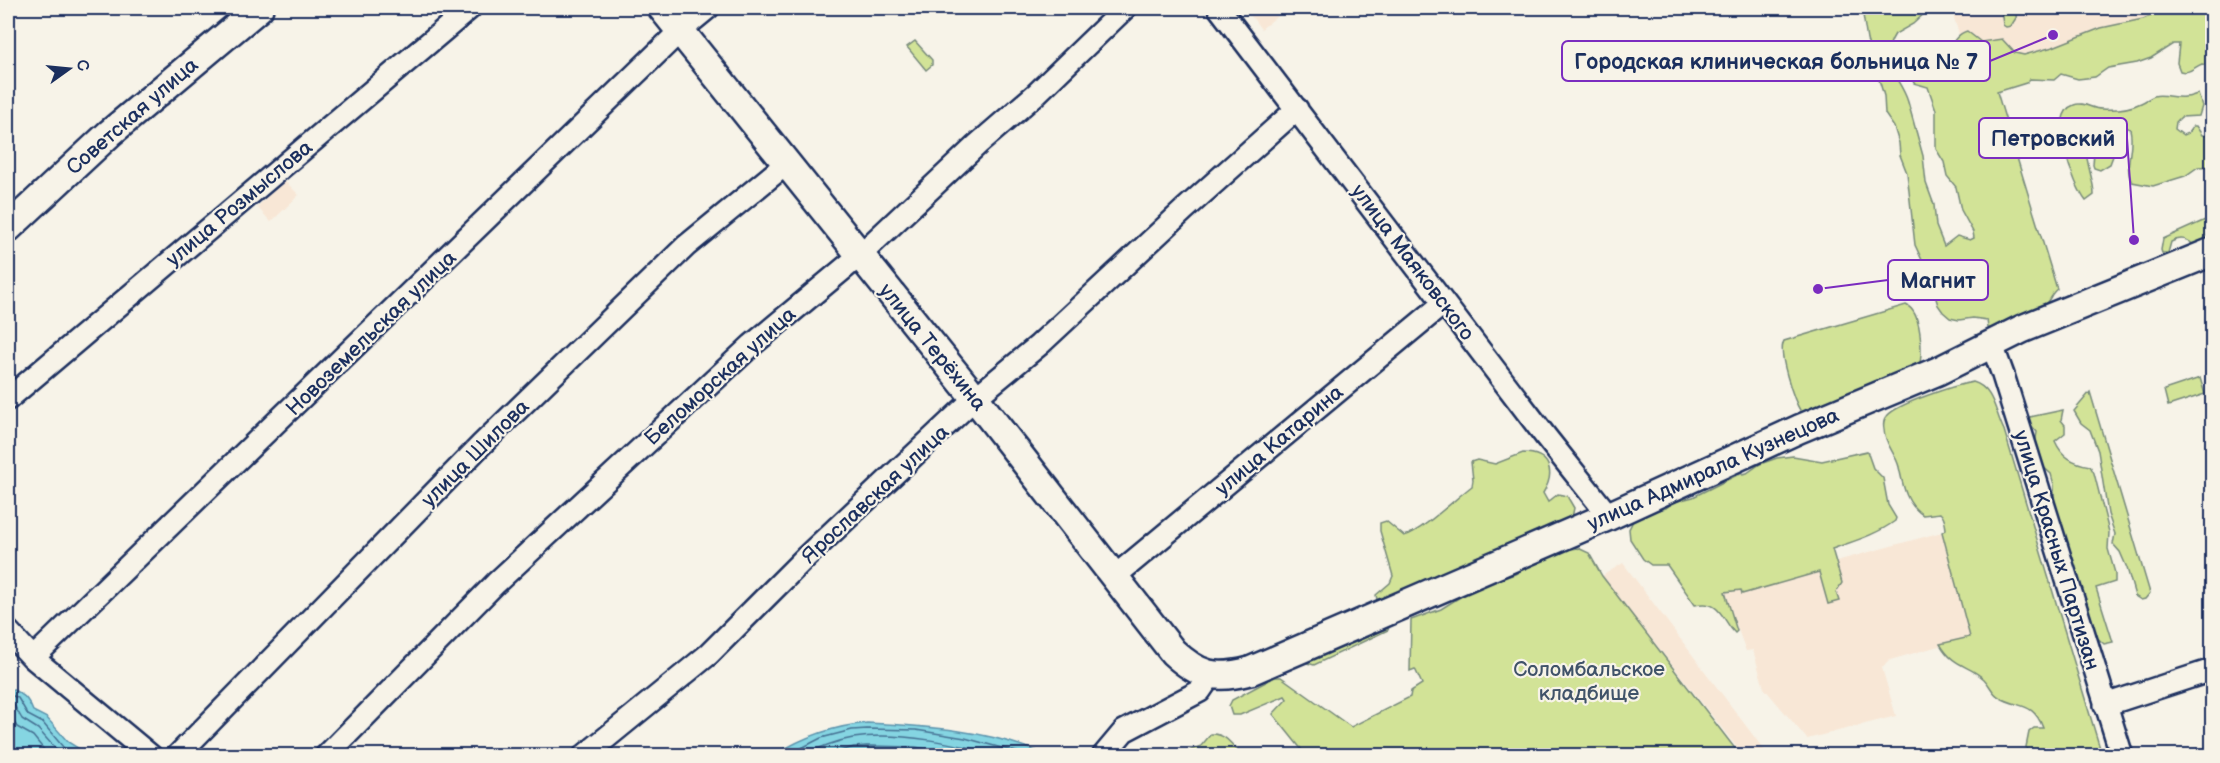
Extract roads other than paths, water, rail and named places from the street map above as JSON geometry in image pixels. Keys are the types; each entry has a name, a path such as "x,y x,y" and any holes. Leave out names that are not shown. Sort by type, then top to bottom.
{"main road":[{"name":"Советская улица","path":"8,228 110,133 259,8"},
{"name":"улица Терёхина","path":"662,8 975,398 1173,652 1188,666 1211,675"},
{"name":"улица Адмирала Кузнецова","path":"1211,675 1224,676 1250,671 1609,516 1800,429 1938,371 2022,329 2212,252"}],"street":[{"name":"улица Розмыслова","path":"8,399 470,8"},
{"name":"Новоземельская улица","path":"33,658 680,31 708,8"},
{"name":"Беломорская улица","path":"326,756 496,583 752,345 860,256 978,144 1036,94 1125,8"},
{"name":"улица Маяковского","path":"1219,8 1546,437 1609,516"},
{"name":"Ярославская улица","path":"584,756 709,654 807,557 975,398 1039,345 1185,209 1297,109"},
{"name":"улица Шилова","path":"177,756 481,445 678,254 786,164"},
{"name":"улица Катарина","path":"1113,577 1444,303"},
{"name":"улица Красных Партизан","path":"1992,345 2122,756"},
{"path":"8,631 33,658 151,756"},
{"path":"2105,705 2212,670"},
{"path":"1107,751 1124,731 1200,691 1211,675"}],"water":[{"path":"8,687 23,696 33,711 47,718 68,742 89,755 8,755"},
{"path":"867,723 935,728 981,735 1045,755 774,755 819,733"}],"place":[{"name":"Городская клиническая больница № 7","path":"2053,35"},
{"name":"Петровский","path":"2134,240"},
{"name":"Магнит","path":"1818,289"}],"park label":[{"name":"Соломбальское кладбище","path":"1589,681"}]}
